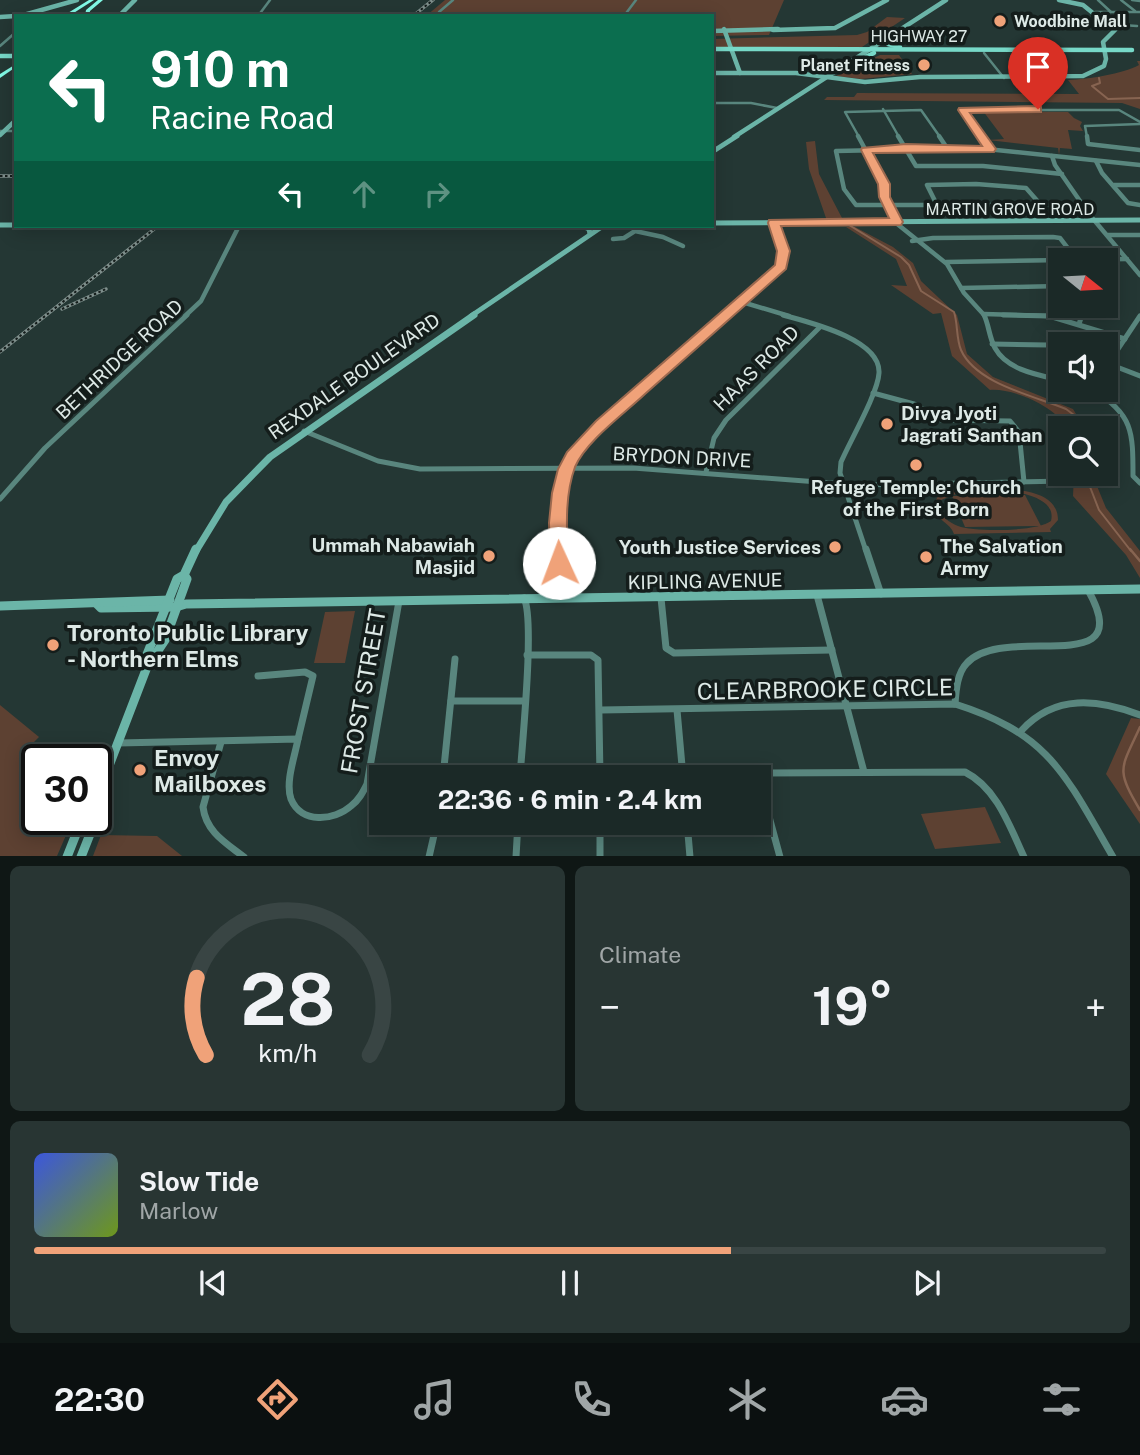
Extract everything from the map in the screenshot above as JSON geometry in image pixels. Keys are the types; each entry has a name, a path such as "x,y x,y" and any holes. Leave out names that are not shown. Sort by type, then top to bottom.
{"highway":[{"path":"68,14 92,0"},
{"path":"74,14 92,0"},
{"path":"80,14 100,0"},
{"path":"87,14 88,10 100,0"}],"main road":[{"path":"36,14 77,0"},
{"path":"121,14 135,0"},
{"path":"714,30 835,28 885,0"},
{"path":"866,50 940,0"},
{"path":"714,151 842,65 946,0"},
{"path":"714,73 793,74 865,82 920,77 1083,76 1100,70 1105,61 1103,42 1115,30 1083,5 1059,0"},
{"path":"724,30 740,73"},
{"path":"889,36 889,45 917,48"},
{"name":"HIGHWAY 27","path":"714,50 1102,50"},
{"name":"HIGHWAY 27","path":"791,50 1140,50"},
{"path":"800,50 840,52 846,56 842,65"},
{"path":"842,65 874,53 908,51"},
{"name":"MARTIN GROVE ROAD","path":"714,223 1140,220"},
{"path":"587,228 590,234"},
{"name":"REXDALE BOULEVARD","path":"581,242 600,228"},
{"name":"REXDALE BOULEVARD","path":"112,757 147,667 144,662 187,579 184,575 199,540 228,497 259,465 304,431 581,242 606,228"},
{"name":"KIPLING AVENUE","path":"0,606 97,604 101,608 175,604 1140,589"},
{"path":"67,856 76,835"},
{"name":"REXDALE BOULEVARD","path":"80,856 89,835"}],"street":[{"path":"439,14 453,0"},
{"path":"1098,0 1111,12"},
{"path":"1121,0 1138,12"},
{"path":"1132,0 1140,1"},
{"path":"1097,14 1138,12"},
{"path":"1108,24 1139,26"},
{"path":"0,46 14,34"},
{"path":"986,52 1004,78"},
{"path":"714,103 751,103 777,108"},
{"path":"883,109 916,166 983,166 1062,174"},
{"path":"990,149 963,110 1119,110 1140,123"},
{"path":"947,148 924,111 845,111 884,184 888,205 897,222 912,241 946,262 961,288 984,314 992,344 1004,359 1018,368 1048,377"},
{"path":"1138,150 1088,144 1084,126 1140,123"},
{"path":"1132,140 1138,150"},
{"path":"1085,205 856,205 844,189 836,151 990,149 1140,165"},
{"path":"1052,156 1055,165 1095,220 1140,275"},
{"path":"1096,161 1102,173 1128,203 1140,205"},
{"path":"937,205 927,186 976,184 1026,188 1041,205"},
{"path":"1114,185 1140,185"},
{"path":"560,598 558,523 566,469 586,440 773,274 783,261 783,251 774,223"},
{"name":"BETHRIDGE ROAD","path":"0,499 45,448 201,301 237,228"},
{"path":"613,239 624,238 635,231 663,237 683,246"},
{"path":"1108,235 1140,235"},
{"path":"912,241 933,238 1053,237 1060,238 1068,248"},
{"path":"1118,259 1127,259"},
{"path":"946,262 1048,260"},
{"path":"961,288 1048,286"},
{"path":"742,302 855,341 872,353 880,373 841,462 842,484 881,594"},
{"path":"984,314 1037,314 1125,339"},
{"path":"1118,349 1140,316"},
{"path":"1079,324 1081,318"},
{"name":"HAAS ROAD","path":"706,472 714,438 726,420 819,328"},
{"path":"992,344 1048,345"},
{"path":"1118,369 1140,376"},
{"path":"873,393 914,404 941,420 1010,421 1019,432 1024,482"},
{"path":"1113,402 1130,420 1133,431 1133,476 1140,483"},
{"name":"BRYDON DRIVE","path":"304,431 378,461 420,469 633,468 842,484 1048,481"},
{"path":"955,704 958,676 967,662 978,653 999,647 1087,645 1099,639 1105,627 1104,618 1088,590"},
{"path":"817,595 864,772"},
{"path":"520,765 527,655 527,606 524,598"},
{"path":"661,598 666,648 674,653 832,650"},
{"name":"FROST STREET","path":"298,739 289,791 291,801 309,817 325,819 342,814 361,796 367,783 399,601"},
{"path":"527,655 591,656 598,660 600,765"},
{"path":"444,765 456,659"},
{"path":"118,743 298,739 313,677 305,672 258,676"},
{"path":"451,701 523,701"},
{"name":"CLEARBROOKE CIRCLE","path":"601,710 955,704 981,710 1022,730 1059,766 1113,856"},
{"path":"1022,730 1043,712 1067,705 1105,705 1140,715"},
{"name":"CLEARBROOKE CIRCLE","path":"677,710 682,765"},
{"path":"221,742 203,807 203,818 209,829 244,856"},
{"path":"780,856 773,839 763,782 767,772 965,772 974,775 985,785 1024,856"},
{"path":"429,856 435,835"},
{"path":"516,856 517,835"},
{"path":"600,835 600,856"},
{"path":"688,835 690,856"}],"shaded area":[{"path":"445,0 784,0 769,35 714,36 714,14 428,14"},
{"path":"887,17 905,18 862,47 714,48 714,39 857,35 867,32"},
{"path":"880,55 899,55 912,74 861,79 836,76"},
{"path":"1137,61 1140,61 1140,109 1122,103 824,100 827,97 854,97 857,93 1079,94 1068,80 1124,71 1139,65"},
{"path":"983,111 1068,112 1082,122 1080,126 1083,131 1068,130 1072,149 1060,148 1059,155 1058,148 988,140 1004,139"},
{"path":"815,141 819,174 842,218 826,218 809,169 806,142"},
{"path":"846,227 855,227 893,247 913,263 921,281 957,315 967,354 993,377 1048,399 1048,402 1073,409 1077,416 1057,416 1034,400 1010,392 990,390 952,356 941,313 933,314 891,285 907,286 896,259"},
{"path":"1073,486 1097,486 1106,508 1140,551 1140,578 1126,555 1073,496"},
{"path":"981,489 1032,492 1055,507 1058,520 1050,529 1051,532 954,534 932,506 939,495 953,490","holes":["956,494 1025,494 1048,506 1052,515 1051,521 1044,525 1020,529 966,528 948,521 939,507 941,500"]},
{"path":"1025,495 1041,526 965,527 952,496"},
{"path":"355,611 345,663 314,663 325,612"},
{"path":"0,705 39,737 32,744 21,744 21,835 66,835 57,856 0,856"},
{"path":"1131,718 1140,719 1140,824 1106,774"},
{"path":"985,807 1001,843 935,849 921,814"},
{"path":"101,835 157,836 182,856 93,856"}],"waterway":[{"path":"1099,78 1100,83 1092,86 1108,99 1140,98"},
{"path":"849,225 901,257 909,265 921,291 954,312 961,350 979,372 1007,387 1066,409 1074,416"},
{"path":"1090,486 1099,510 1131,551"},
{"path":"1130,549 1140,561"},
{"path":"1140,727 1124,768 1127,785 1140,810"}],"railway":[{"path":"416,14 433,0"},
{"path":"0,176 14,176"},
{"path":"0,352 155,228"},
{"path":"62,309 106,289"}],"place":[{"name":"Woodbine Mall","path":"1000,21"},
{"name":"Planet Fitness","path":"924,65"},
{"name":"Divya Jyoti Jagrati Santhan","path":"887,424"},
{"name":"Refuge Temple: Church of the First Born","path":"916,465"},
{"name":"Youth Justice Services","path":"835,547"},
{"name":"Ummah Nabawiah Masjid","path":"489,556"},
{"name":"The Salvation Army","path":"926,557"},
{"name":"Toronto Public Library - Northern Elms","path":"53,645"},
{"name":"Envoy Mailboxes","path":"140,770"}],"route":[{"path":"559,563 558,523 561,493 566,469 573,456 602,425 781,266 783,251 774,223 897,222 885,197 884,184 866,150 990,149 963,110 1038,109"}]}
